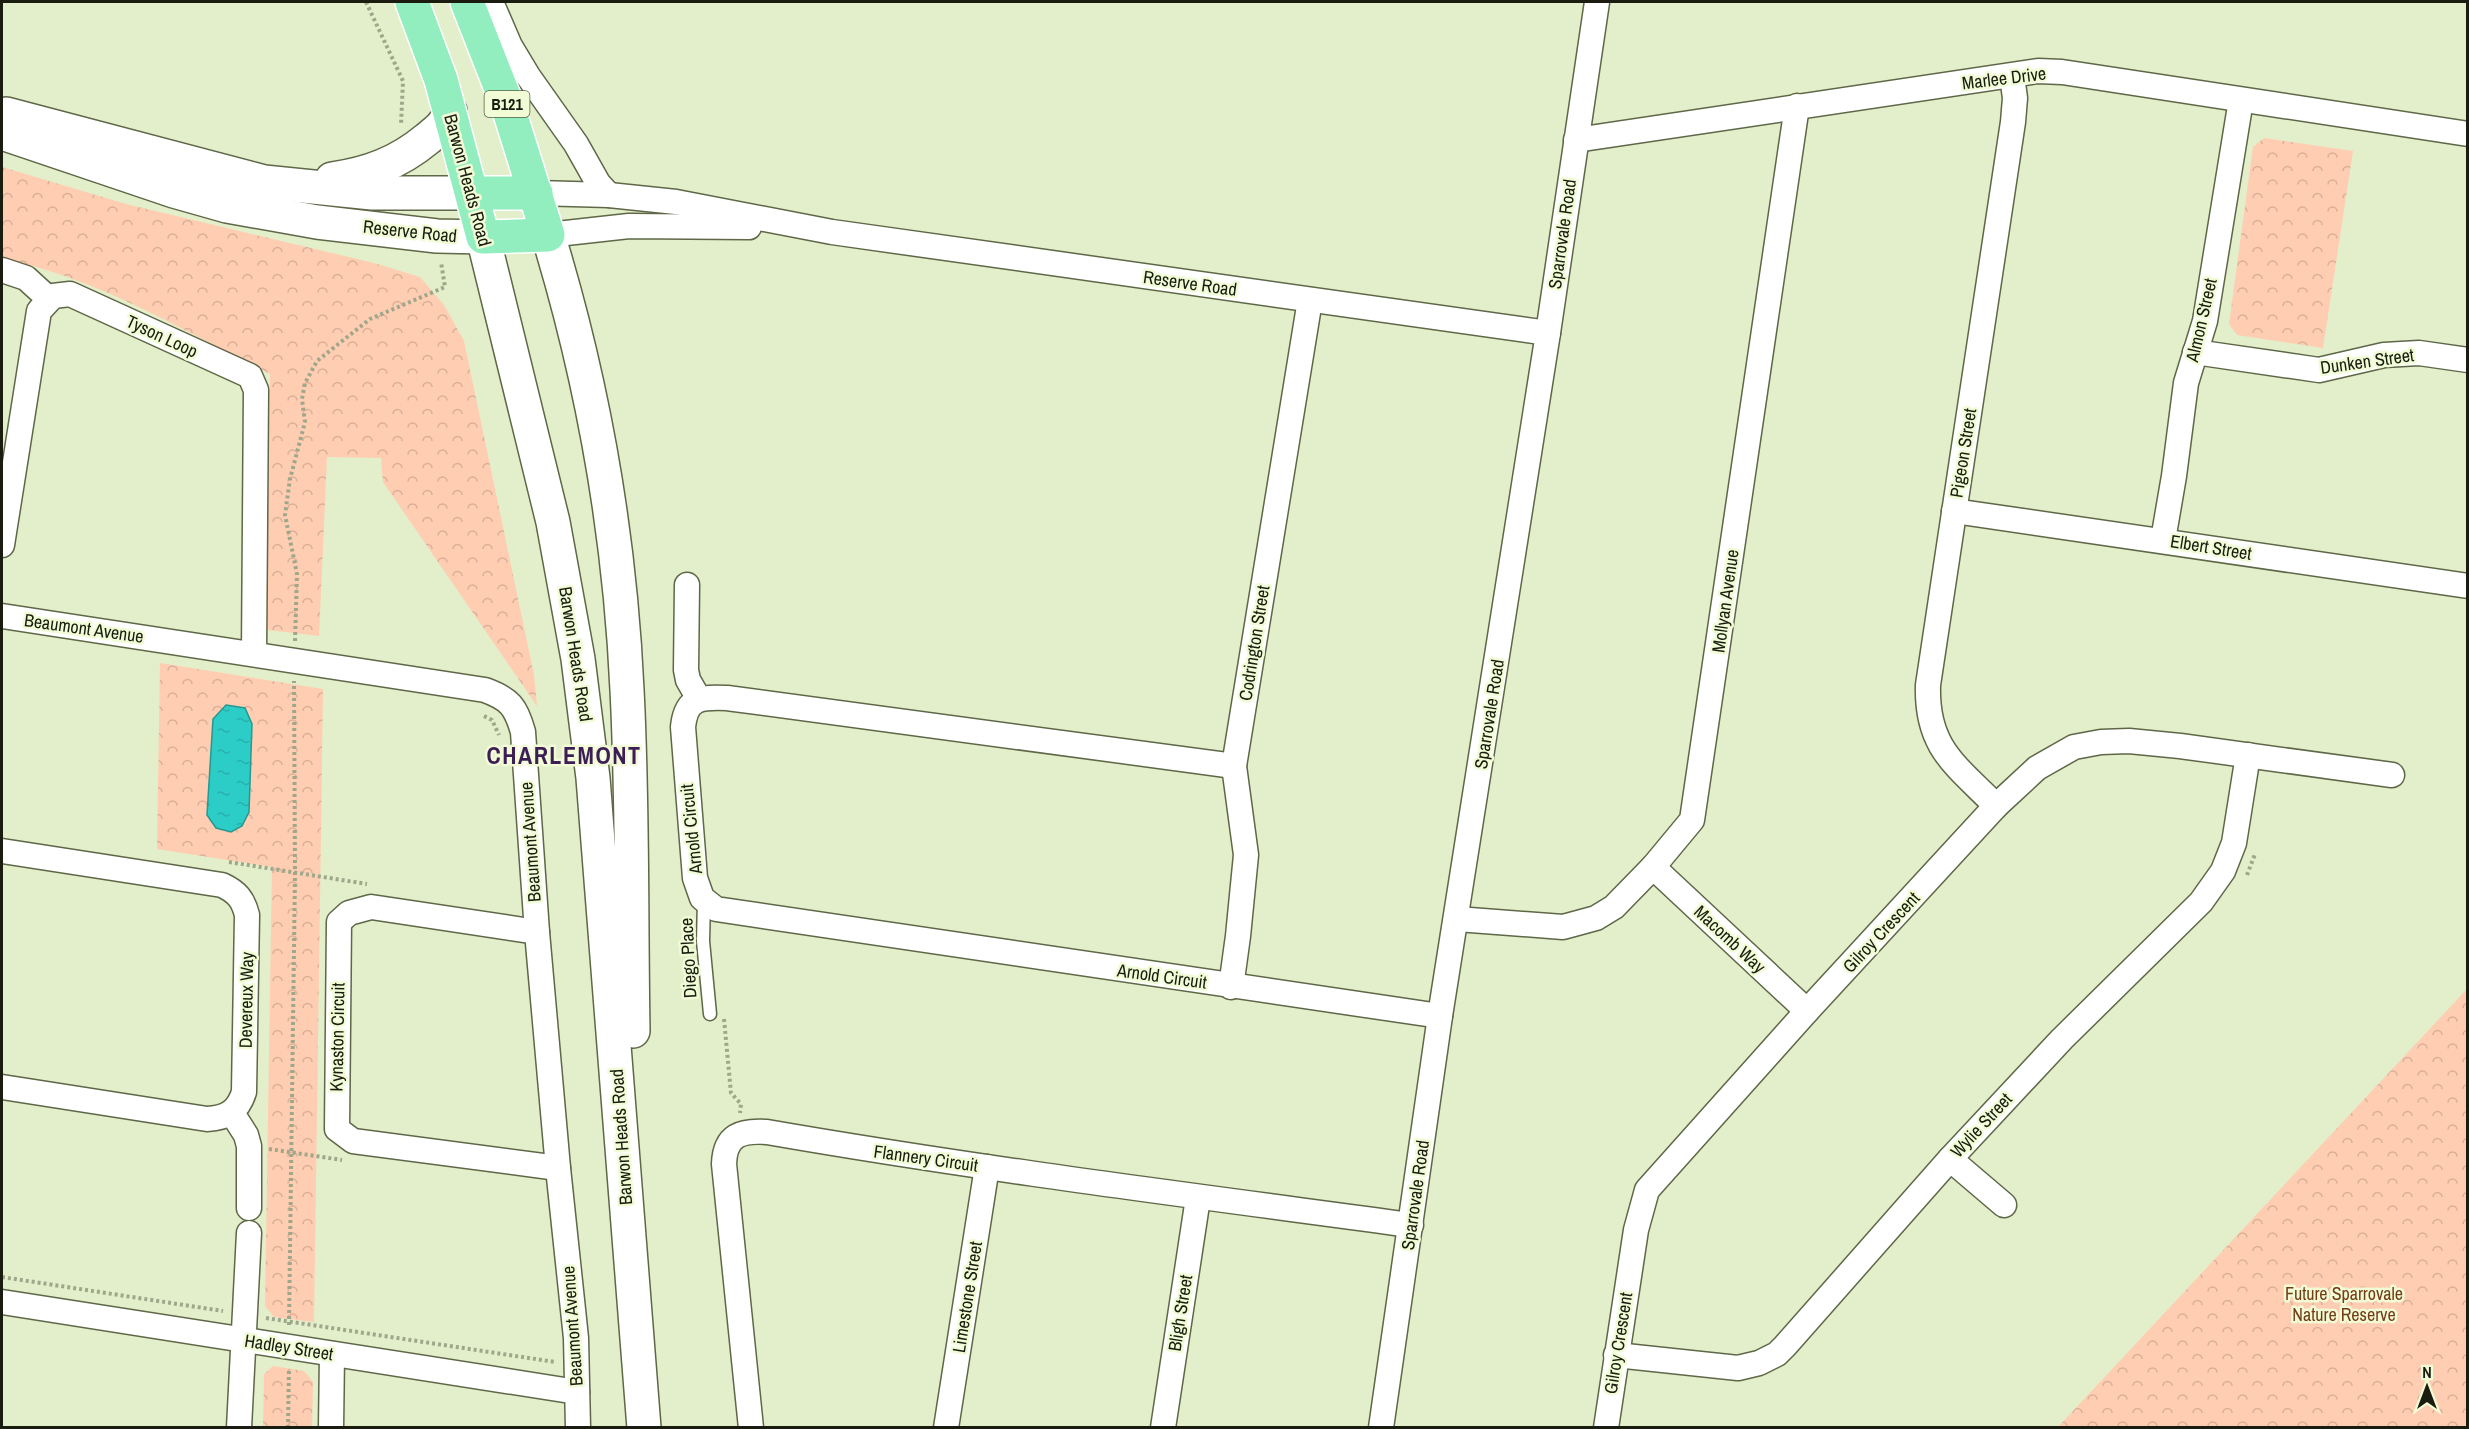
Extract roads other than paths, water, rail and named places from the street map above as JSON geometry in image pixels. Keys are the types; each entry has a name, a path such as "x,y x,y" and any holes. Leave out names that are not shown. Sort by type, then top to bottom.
{"main road":[{"name":"Barwon Heads Road","path":"412,2 450,111 473,193 553,522 578,659 593,777 645,1428"},
{"name":"Barwon Heads Road","path":"467,2 507,104 573,323 597,434 617,571 627,689 638,1360"},
{"path":"264,182 329,179 382,167 413,150 439,130 450,111"},
{"name":"Reserve Road","path":"2,113 264,182 372,193 536,194"},
{"name":"Reserve Road","path":"2,133 174,191 227,206 317,222 437,236 548,235"}],"street":[{"path":"491,2 516,56 576,144 598,183 609,195"},
{"name":"Sparrovale Road","path":"1381,1428 1440,1016 1548,333 1597,2"},
{"name":"Marlee Drive","path":"1576,140 2038,71 2061,72 2468,134"},
{"name":"Pigeon Street","path":"1996,806 1945,754 1931,727 1927,709 1928,685 2013,122 2015,98 2012,76"},
{"name":"Almon Street","path":"2163,540 2186,383 2205,321 2241,100"},
{"name":"Mollyan Avenue","path":"1457,919 1550,927 1581,924 1596,918 1614,907 1690,824 1797,106"},
{"name":"Reserve Road","path":"536,194 609,195 676,202 832,232 1548,333"},
{"name":"Reserve Road","path":"548,235 629,226 716,226 832,232"},
{"path":"2,270 26,278 49,298 41,307 38,316 2,544"},
{"name":"Tyson Loop","path":"49,298 64,293 79,298 250,376 256,390 255,653"},
{"name":"Codrington Street","path":"1231,987 1246,855 1234,766 1310,300"},
{"name":"Dunken Street","path":"2195,352 2319,370 2384,355 2419,353 2468,360"},
{"name":"Elbert Street","path":"1954,511 2468,586"},
{"path":"687,585 685,664 688,680 699,699 727,698 1234,766"},
{"name":"Beaumont Avenue","path":"2,616 485,690 510,703 517,712 523,732 537,932 576,1338 578,1428"},
{"name":"Arnold Circuit","path":"699,699 687,710 683,740 695,878 698,891 704,901 713,908 1231,987 1440,1016"},
{"name":"Gilroy Crescent","path":"1606,1428 1636,1230 1647,1190 1807,1011 1996,806 2037,768 2074,747 2101,742 2129,741 2392,775"},
{"name":"Wylie Street","path":"1616,1355 1738,1368 1759,1363 1777,1354 1950,1159 2062,1039 2201,902 2223,871 2234,843 2248,755"},
{"name":"Devereux Way","path":"2,851 222,885 239,896 247,915 244,1092 240,1104 232,1113"},
{"name":"Macomb Way","path":"1653,867 1807,1011"},
{"name":"Kynaston Circuit","path":"537,932 371,907 350,913 339,922 337,1129 353,1142 558,1168"},
{"path":"2,1087 207,1119 220,1118 232,1113 246,1135 249,1146 249,1208"},
{"name":"Flannery Circuit","path":"751,1428 724,1164 726,1150 735,1136 748,1131 1198,1198 1411,1226"},
{"path":"1950,1159 2004,1205"},
{"name":"Limestone Street","path":"946,1428 987,1167"},
{"name":"Bligh Street","path":"1162,1428 1198,1198"},
{"path":"238,1428 249,1233"},
{"name":"Hadley Street","path":"2,1302 577,1392"},
{"path":"331,1428 332,1354"}],"lane":[{"name":"Diego Place","path":"704,901 703,941 710,1014"}],"water":[{"path":"226,705 245,708 252,724 249,812 242,826 231,832 216,828 207,815 213,719"}],"district":[{"name":"CHARLEMONT","path":"564,755"}],"park label":[{"name":"Future Sparrovale Nature Reserve","path":"2344,1303"}]}
